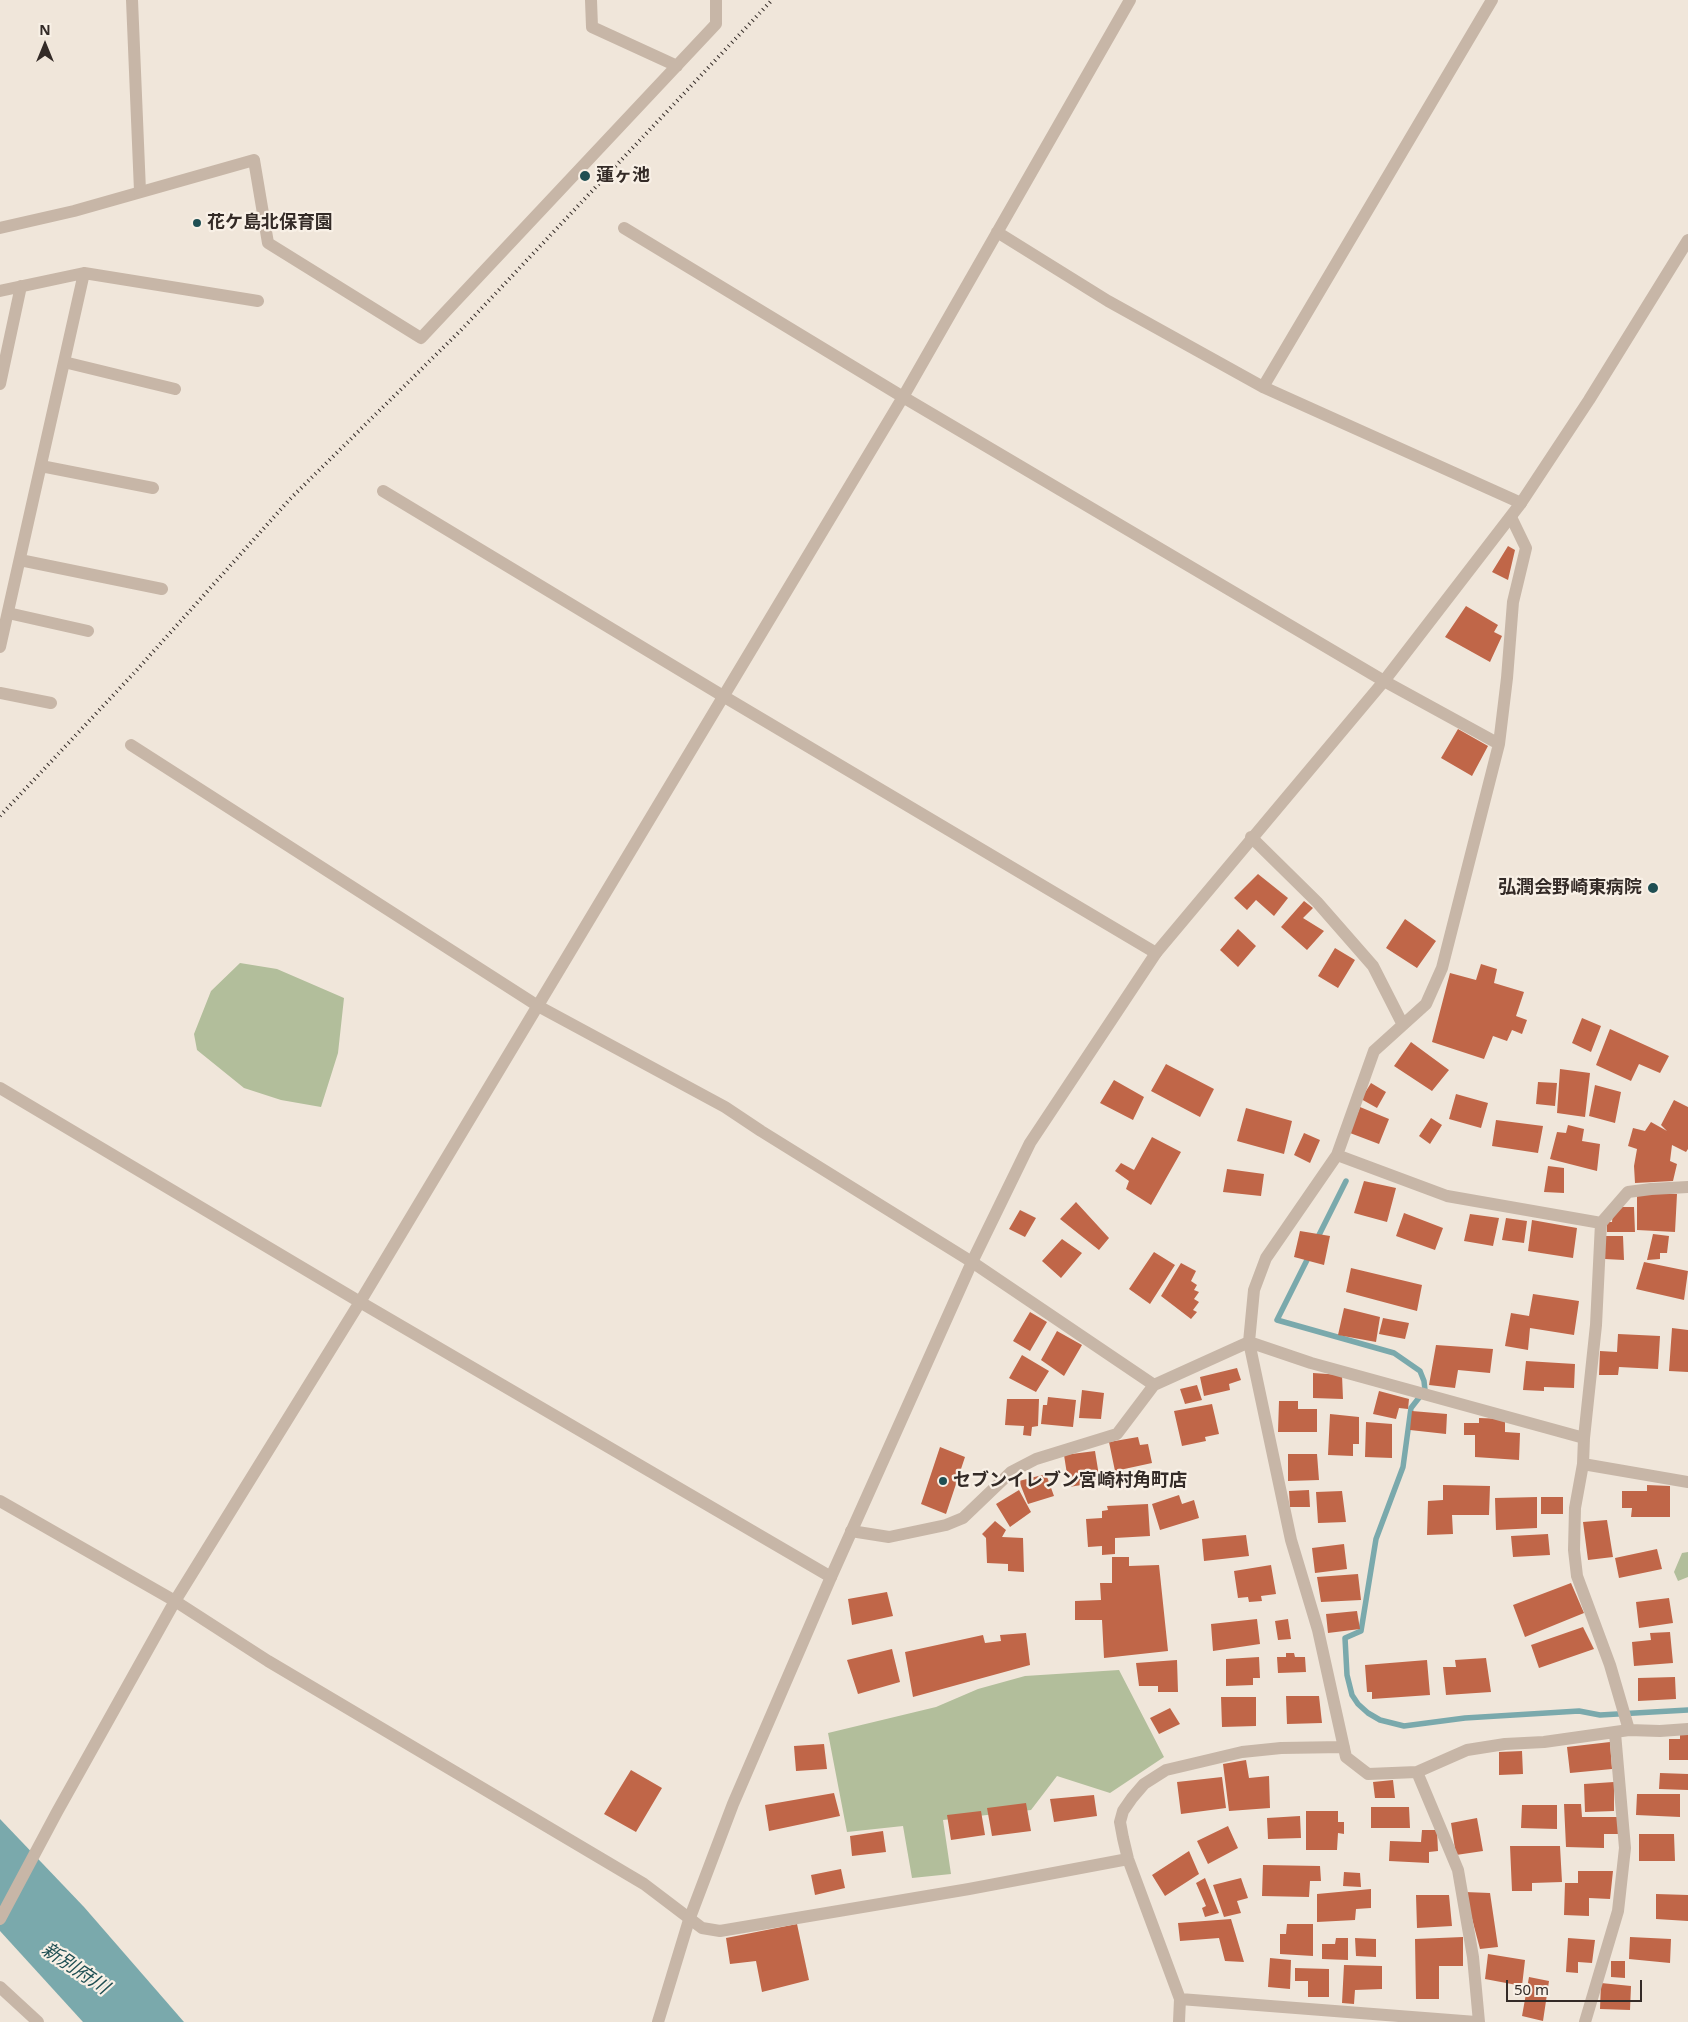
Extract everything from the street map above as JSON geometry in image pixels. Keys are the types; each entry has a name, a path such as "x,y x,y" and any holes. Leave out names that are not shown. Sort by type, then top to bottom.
{"street":[{"path":"132,0 140,191"},
{"path":"591,0 592,27 677,66"},
{"path":"0,228 74,211 254,160 268,243 421,338 716,24 716,0"},
{"path":"0,1918 175,1601 360,1302 903,397 1130,0"},
{"path":"1263,387 1492,0"},
{"path":"624,228 903,397 1384,681 1499,744"},
{"path":"997,232 1108,301 1263,387 1521,503"},
{"path":"658,2022 689,1920 733,1804 851,1531 972,1262 1030,1144 1156,953 1251,837 1384,681 1511,517 1589,400 1688,240"},
{"path":"0,647 84,273"},
{"path":"0,291 84,273 258,301"},
{"path":"0,384 21,286"},
{"path":"64,362 175,389"},
{"path":"41,466 152,488"},
{"path":"383,491 723,696 1156,953"},
{"path":"1511,517 1526,548 1513,602 1508,678 1499,744 1442,968 1426,1004 1374,1051 1337,1155 1266,1258 1254,1290 1249,1342 1291,1540 1318,1630 1346,1757 1368,1774 1417,1772 1467,1750 1629,1730 1660,1731 1688,1729"},
{"path":"20,560 162,589"},
{"path":"8,613 88,631"},
{"path":"0,694 51,703"},
{"path":"131,745 538,1006 725,1107 760,1131 972,1262 1154,1385"},
{"path":"1251,837 1317,902 1373,966 1403,1025"},
{"path":"0,1088 360,1302 831,1577"},
{"path":"1337,1155 1447,1196 1601,1223"},
{"path":"1629,1730 1610,1665 1586,1604 1577,1574 1574,1550 1575,1508 1583,1464 1596,1325 1601,1223 1628,1192 1688,1187"},
{"path":"851,1531 889,1536 946,1525 963,1518 1011,1472 1036,1459 1117,1434 1154,1385 1249,1342 1311,1363 1584,1438"},
{"path":"1583,1464 1688,1483"},
{"path":"0,1501 175,1601 268,1661 644,1884 702,1928 720,1930 969,1889 1128,1859"},
{"path":"1589,2022 1618,1910 1626,1848 1615,1733"},
{"path":"1179,2022 1180,1999 1128,1859 1120,1822 1123,1811 1144,1784 1166,1770 1242,1752 1281,1748 1344,1747"},
{"path":"1180,1999 1478,2022 1473,1957 1458,1870 1417,1772"},
{"path":"0,1987 38,2022"}],"green space":[{"path":"240,963 277,969 344,998 338,1053 321,1107 281,1100 244,1088 197,1050 194,1034 211,991"},
{"path":"1688,1552 1688,1577 1678,1581 1674,1572 1682,1553"},
{"path":"1119,1670 1164,1757 1110,1793 1057,1776 1031,1810 943,1820 951,1874 912,1878 903,1826 847,1832 828,1733 936,1707 978,1689 1025,1676"}],"water":[{"name":"新別府川","path":"0,1819 84,1907 184,2022 83,2022 0,1931"}],"building":[{"path":"1508,546 1515,550 1508,580 1492,572"},
{"path":"1466,606 1498,625 1494,632 1502,636 1490,662 1445,637"},
{"path":"1458,729 1488,746 1472,776 1441,758"},
{"path":"1258,874 1288,898 1274,916 1256,900 1247,910 1234,898"},
{"path":"1304,901 1313,908 1303,918 1324,931 1307,950 1281,927"},
{"path":"1405,919 1436,941 1417,968 1386,948"},
{"path":"1238,929 1256,946 1238,967 1220,950"},
{"path":"1335,948 1355,960 1338,988 1318,976"},
{"path":"1481,964 1497,969 1494,983 1524,992 1516,1016 1527,1020 1522,1034 1512,1030 1507,1041 1493,1036 1484,1059 1432,1042 1450,973 1476,980"},
{"path":"1582,1018 1601,1026 1591,1052 1572,1043"},
{"path":"1610,1029 1669,1056 1660,1073 1639,1064 1631,1081 1596,1065"},
{"path":"1411,1042 1449,1070 1432,1091 1394,1066"},
{"path":"1166,1064 1214,1089 1200,1117 1151,1091"},
{"path":"1560,1069 1590,1073 1585,1117 1557,1113"},
{"path":"1114,1080 1144,1097 1133,1120 1100,1103"},
{"path":"1538,1082 1557,1083 1555,1106 1536,1104"},
{"path":"1371,1083 1386,1092 1377,1108 1361,1099"},
{"path":"1595,1085 1621,1092 1615,1123 1589,1116"},
{"path":"1456,1094 1488,1103 1481,1128 1449,1119"},
{"path":"1674,1100 1688,1107 1688,1149 1686,1152 1672,1145 1670,1161 1677,1164 1673,1181 1635,1183 1634,1166 1637,1149 1628,1146 1633,1128 1645,1131 1651,1122 1667,1131 1661,1125"},
{"path":"1360,1107 1389,1119 1379,1144 1350,1133"},
{"path":"1246,1108 1292,1121 1284,1154 1237,1141"},
{"path":"1431,1118 1442,1125 1430,1144 1419,1136"},
{"path":"1496,1120 1543,1126 1538,1153 1492,1146"},
{"path":"1568,1125 1584,1129 1582,1141 1600,1144 1597,1171 1550,1159 1557,1132 1566,1133"},
{"path":"1304,1133 1320,1140 1310,1163 1294,1155"},
{"path":"1152,1137 1181,1152 1151,1205 1126,1189 1129,1181 1115,1171 1121,1163 1134,1170"},
{"path":"1548,1166 1564,1168 1564,1193 1544,1192"},
{"path":"1227,1169 1264,1174 1261,1196 1223,1192"},
{"path":"1364,1181 1396,1188 1387,1222 1354,1213"},
{"path":"1637,1193 1677,1194 1675,1232 1637,1230"},
{"path":"1076,1202 1109,1238 1099,1250 1060,1219"},
{"path":"1617,1207 1634,1207 1635,1232 1607,1232 1607,1222 1612,1222 1613,1211"},
{"path":"1020,1210 1036,1218 1025,1237 1009,1229"},
{"path":"1404,1213 1443,1228 1435,1250 1396,1236"},
{"path":"1470,1214 1499,1218 1493,1246 1464,1241"},
{"path":"1506,1218 1527,1221 1524,1243 1502,1240"},
{"path":"1532,1220 1577,1228 1573,1258 1528,1251"},
{"path":"1300,1231 1330,1236 1324,1265 1294,1257"},
{"path":"1653,1234 1669,1236 1667,1253 1660,1253 1660,1259 1647,1260"},
{"path":"1605,1236 1623,1236 1624,1260 1605,1259"},
{"path":"1062,1239 1082,1253 1061,1278 1042,1261"},
{"path":"1154,1252 1175,1265 1150,1304 1129,1289"},
{"path":"1644,1262 1688,1271 1684,1300 1636,1289"},
{"path":"1181,1263 1196,1271 1191,1281 1197,1285 1194,1290 1199,1292 1194,1299 1199,1302 1193,1310 1197,1312 1191,1319 1161,1296"},
{"path":"1351,1268 1422,1285 1417,1311 1346,1292"},
{"path":"1533,1294 1579,1301 1574,1335 1530,1328 1528,1350 1505,1346 1511,1313 1529,1316"},
{"path":"1344,1308 1380,1317 1376,1342 1338,1335"},
{"path":"1030,1312 1047,1322 1030,1351 1013,1341"},
{"path":"1383,1318 1409,1323 1405,1339 1379,1334"},
{"path":"1672,1328 1688,1330 1688,1372 1669,1371"},
{"path":"1057,1331 1082,1345 1064,1376 1041,1360"},
{"path":"1618,1334 1660,1336 1658,1369 1619,1367 1618,1375 1599,1375 1600,1351 1617,1352"},
{"path":"1436,1345 1493,1349 1490,1373 1458,1370 1455,1388 1429,1385"},
{"path":"1022,1355 1049,1371 1036,1392 1009,1378"},
{"path":"1526,1361 1575,1364 1574,1388 1544,1387 1544,1391 1523,1390"},
{"path":"1237,1368 1241,1380 1229,1384 1230,1390 1204,1396 1200,1377"},
{"path":"1313,1373 1342,1375 1343,1399 1313,1398"},
{"path":"1197,1385 1202,1400 1185,1404 1180,1389"},
{"path":"1082,1390 1104,1393 1101,1419 1079,1418"},
{"path":"1379,1391 1409,1399 1408,1409 1399,1408 1396,1419 1373,1414"},
{"path":"1048,1397 1076,1400 1073,1427 1041,1424 1043,1405 1047,1405"},
{"path":"1007,1399 1039,1399 1038,1426 1032,1427 1031,1436 1023,1435 1024,1426 1005,1425"},
{"path":"1279,1401 1298,1401 1298,1409 1317,1409 1317,1432 1278,1432"},
{"path":"1212,1404 1219,1434 1205,1437 1206,1441 1182,1446 1174,1411"},
{"path":"1412,1411 1447,1414 1446,1434 1410,1430"},
{"path":"1330,1414 1359,1417 1359,1444 1353,1444 1353,1456 1328,1455"},
{"path":"1479,1418 1505,1419 1505,1432 1520,1433 1519,1460 1475,1457 1475,1435 1464,1435 1464,1423 1479,1423"},
{"path":"1366,1422 1392,1424 1392,1458 1365,1457"},
{"path":"1138,1437 1140,1445 1148,1444 1152,1463 1115,1471 1109,1442"},
{"name":"セブンイレブン宮崎村角町店","path":"940,1447 965,1457 946,1514 921,1504"},
{"path":"1095,1451 1100,1482 1069,1487 1064,1455"},
{"path":"1288,1454 1317,1454 1319,1480 1288,1481"},
{"path":"1046,1474 1054,1496 1028,1504 1019,1481"},
{"path":"1443,1485 1490,1486 1489,1515 1452,1515 1453,1534 1427,1535 1428,1501 1443,1500"},
{"path":"1647,1485 1670,1486 1670,1517 1631,1517 1632,1508 1622,1508 1622,1491 1647,1491"},
{"path":"1019,1490 1031,1512 1010,1527 996,1504"},
{"path":"1309,1490 1310,1507 1290,1507 1289,1491"},
{"path":"1342,1491 1346,1522 1318,1523 1316,1492"},
{"path":"1179,1495 1182,1504 1194,1500 1199,1518 1160,1530 1152,1504"},
{"path":"1537,1497 1537,1528 1496,1530 1495,1498"},
{"path":"1541,1497 1563,1497 1563,1514 1541,1514"},
{"path":"1148,1504 1150,1536 1115,1538 1115,1554 1102,1555 1102,1546 1088,1547 1086,1519 1102,1518 1102,1511 1108,1510 1107,1506"},
{"path":"1607,1520 1613,1557 1588,1560 1583,1522"},
{"path":"995,1521 1006,1530 1002,1537 1023,1538 1024,1572 1008,1571 1008,1564 987,1563 986,1538 982,1534"},
{"path":"1548,1534 1550,1555 1513,1557 1511,1536"},
{"path":"1246,1535 1249,1556 1204,1561 1202,1539"},
{"path":"1344,1544 1347,1569 1315,1573 1312,1548"},
{"path":"1657,1549 1662,1569 1619,1578 1615,1558"},
{"path":"1112,1557 1129,1557 1129,1566 1159,1565 1168,1651 1104,1658 1102,1620 1075,1620 1075,1601 1101,1600 1100,1583 1112,1583"},
{"path":"1271,1565 1276,1594 1261,1596 1262,1601 1249,1602 1248,1597 1238,1598 1234,1571"},
{"path":"1358,1574 1361,1600 1321,1602 1317,1577"},
{"path":"1571,1583 1584,1613 1525,1637 1513,1605"},
{"path":"887,1592 893,1616 852,1625 848,1599"},
{"path":"1669,1598 1673,1623 1639,1628 1636,1602"},
{"path":"1357,1611 1360,1629 1328,1633 1326,1614"},
{"path":"1257,1619 1260,1644 1213,1651 1211,1624"},
{"path":"1288,1619 1291,1639 1278,1640 1275,1621"},
{"path":"1583,1627 1594,1649 1539,1668 1531,1645"},
{"path":"1670,1632 1673,1663 1634,1666 1632,1642 1651,1640 1650,1633"},
{"path":"1026,1633 1030,1665 913,1697 905,1652 983,1635 985,1643 1001,1641 1000,1635"},
{"path":"892,1649 900,1682 858,1694 847,1660"},
{"path":"1286,1653 1294,1653 1295,1657 1305,1657 1306,1672 1278,1673 1277,1657 1286,1657"},
{"path":"1259,1657 1260,1678 1253,1678 1253,1685 1226,1686 1226,1659"},
{"path":"1486,1658 1491,1692 1446,1695 1443,1667 1456,1667 1455,1660"},
{"path":"1177,1660 1178,1692 1158,1692 1158,1686 1139,1686 1136,1663"},
{"path":"1427,1660 1430,1695 1372,1699 1372,1692 1367,1692 1365,1665"},
{"path":"1675,1677 1676,1699 1638,1701 1638,1678"},
{"path":"1286,1696 1319,1696 1322,1723 1287,1724"},
{"path":"1221,1697 1256,1697 1256,1726 1222,1727"},
{"path":"1170,1708 1180,1724 1159,1734 1150,1718"},
{"path":"1680,1735 1688,1735 1688,1760 1669,1760 1669,1739 1680,1739"},
{"path":"1610,1742 1612,1769 1570,1773 1567,1747"},
{"path":"824,1744 827,1769 796,1771 794,1746"},
{"path":"1522,1751 1523,1774 1499,1775 1499,1752"},
{"path":"1246,1760 1249,1778 1269,1776 1270,1808 1229,1811 1223,1764"},
{"path":"631,1770 662,1788 636,1832 604,1814"},
{"path":"1660,1773 1688,1774 1688,1790 1659,1789"},
{"path":"1222,1777 1226,1808 1181,1814 1177,1782"},
{"path":"1393,1780 1395,1798 1375,1798 1373,1782"},
{"path":"1614,1782 1614,1811 1585,1812 1584,1784"},
{"path":"834,1793 840,1816 769,1831 765,1805"},
{"path":"1637,1794 1680,1794 1680,1817 1636,1815"},
{"path":"1094,1795 1097,1816 1054,1822 1050,1799"},
{"path":"1026,1803 1031,1831 992,1836 987,1808"},
{"path":"1564,1804 1581,1804 1582,1817 1618,1817 1618,1834 1604,1834 1604,1848 1566,1847"},
{"path":"1522,1805 1557,1805 1557,1829 1521,1828"},
{"path":"1371,1807 1409,1807 1410,1828 1371,1828"},
{"path":"981,1811 985,1835 951,1840 947,1815"},
{"path":"1306,1811 1338,1811 1338,1822 1344,1822 1344,1834 1338,1833 1337,1850 1306,1850"},
{"path":"1300,1816 1301,1838 1268,1839 1267,1818"},
{"path":"1477,1818 1483,1851 1456,1855 1451,1823"},
{"path":"1228,1826 1238,1848 1208,1864 1197,1841"},
{"path":"1422,1830 1437,1830 1438,1851 1429,1852 1429,1863 1389,1861 1390,1841 1421,1842"},
{"path":"883,1831 886,1852 852,1856 850,1836"},
{"path":"1639,1834 1674,1834 1675,1861 1639,1861"},
{"path":"1510,1846 1560,1846 1562,1882 1532,1883 1532,1891 1512,1891"},
{"path":"1189,1851 1199,1874 1165,1896 1152,1875"},
{"path":"1263,1865 1320,1866 1321,1881 1310,1881 1309,1897 1262,1896"},
{"path":"841,1869 845,1888 815,1895 811,1875"},
{"path":"1578,1871 1613,1871 1610,1899 1589,1898 1589,1916 1564,1915 1565,1883 1578,1883"},
{"path":"1344,1872 1360,1873 1361,1887 1343,1886"},
{"path":"1205,1878 1219,1913 1205,1917 1202,1908 1206,1906 1196,1883"},
{"path":"1241,1878 1248,1898 1237,1901 1241,1913 1224,1917 1213,1885"},
{"path":"1371,1889 1371,1908 1356,1909 1355,1920 1317,1922 1317,1894"},
{"path":"1465,1892 1490,1893 1498,1947 1480,1949"},
{"path":"1656,1894 1688,1895 1688,1921 1656,1919"},
{"path":"1416,1895 1449,1895 1452,1926 1417,1928"},
{"path":"1231,1919 1244,1962 1225,1961 1219,1938 1180,1941 1178,1923"},
{"path":"797,1924 809,1980 762,1992 756,1961 730,1964 726,1938"},
{"path":"1287,1924 1313,1924 1313,1956 1280,1954 1280,1934 1286,1934"},
{"path":"1463,1937 1463,1966 1439,1966 1439,1999 1416,1999 1415,1939"},
{"path":"1630,1937 1671,1939 1670,1963 1629,1959"},
{"path":"1336,1938 1348,1938 1348,1960 1322,1959 1322,1944 1335,1944"},
{"path":"1355,1938 1376,1939 1376,1957 1356,1956"},
{"path":"1568,1938 1595,1940 1592,1963 1578,1962 1578,1973 1566,1972"},
{"path":"1488,1954 1525,1960 1522,1986 1485,1979"},
{"path":"1270,1958 1291,1960 1290,1989 1268,1987"},
{"path":"1611,1961 1625,1961 1625,1978 1611,1977"},
{"path":"1344,1965 1382,1966 1382,1989 1355,1990 1354,2004 1342,2003"},
{"path":"1295,1968 1329,1969 1329,1997 1308,1997 1308,1981 1295,1981"},
{"path":"1529,1977 1549,1981 1543,2021 1522,2016"},
{"path":"1601,1983 1631,1986 1630,2010 1600,2009"}],"waterway":[{"path":"1317,1239 1346,1181"},
{"path":"1310,1254 1277,1320 1394,1353 1420,1371 1425,1390 1411,1408 1403,1467 1376,1539 1361,1631 1345,1638 1347,1675 1352,1695 1358,1704 1380,1720 1404,1726 1465,1718 1579,1711 1600,1715 1688,1710"}],"railway":[{"path":"0,816 135,672 290,499 463,328 772,0"}],"place":[{"name":"蓮ヶ池","path":"585,176"},
{"name":"花ケ島北保育園","path":"197,223"},
{"name":"弘潤会野崎東病院","path":"1653,888"},
{"name":"セブンイレブン宮崎村角町店","path":"943,1481"}]}
